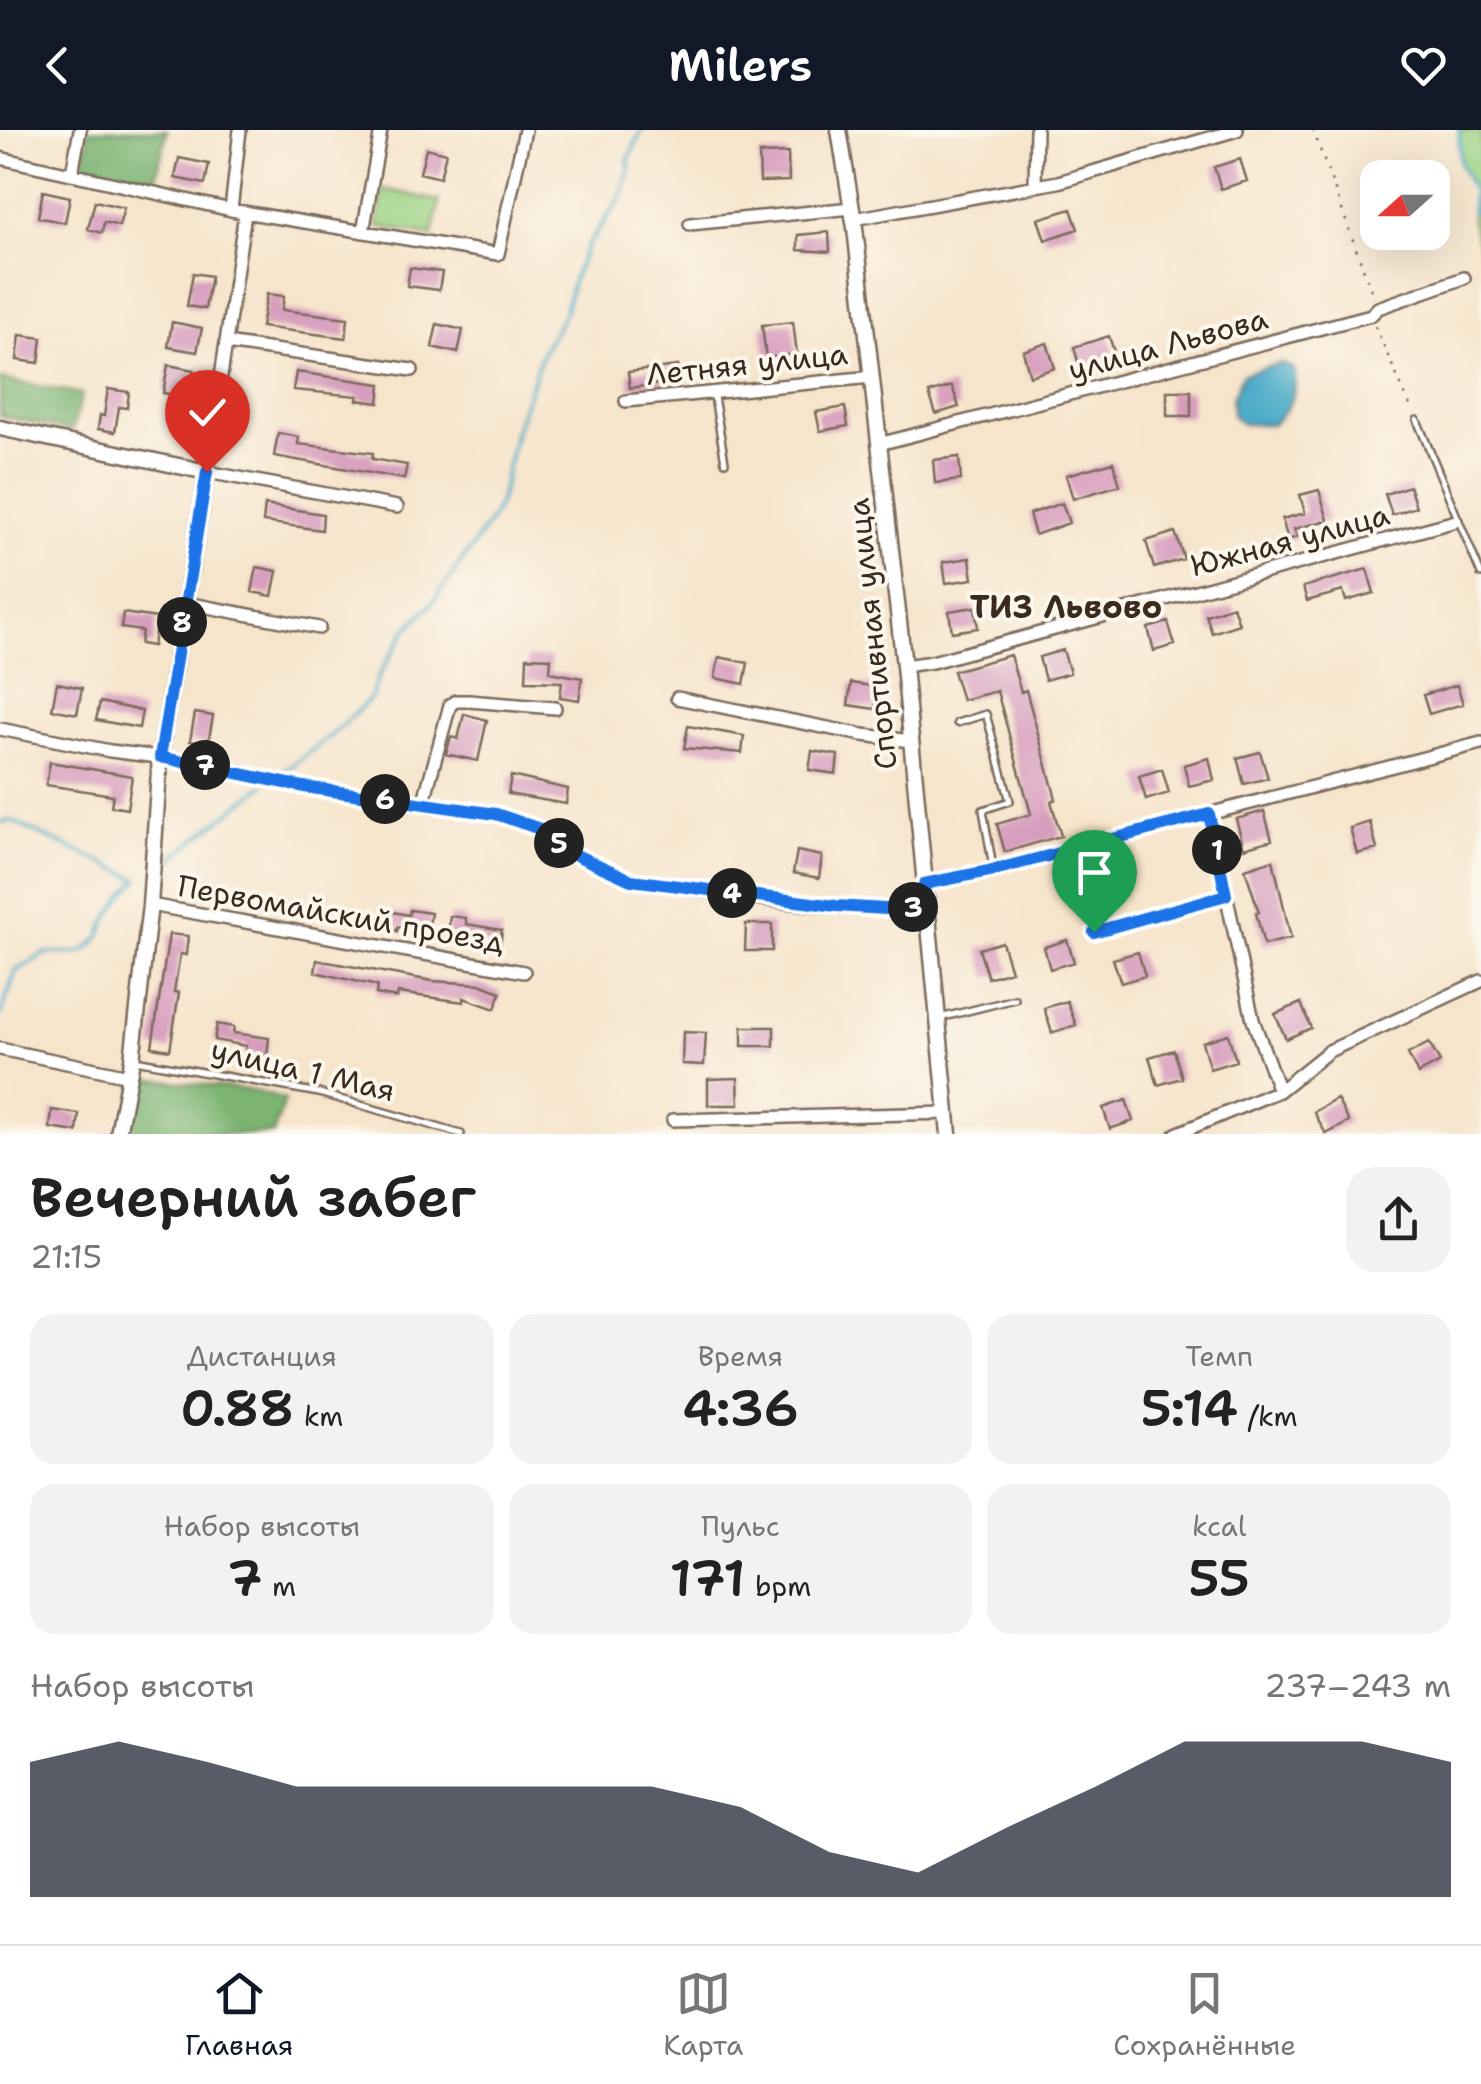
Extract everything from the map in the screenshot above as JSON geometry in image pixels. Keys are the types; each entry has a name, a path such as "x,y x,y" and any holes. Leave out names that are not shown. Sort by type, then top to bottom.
{"street":[{"path":"72,173 80,130"},
{"path":"231,210 240,130"},
{"path":"363,232 382,130"},
{"path":"0,158 231,210 498,254 525,130"},
{"name":"Спортивная улица","path":"839,130 853,214 904,666 949,1134"},
{"path":"1035,186 1036,130"},
{"path":"690,224 853,214 1035,186 1237,130"},
{"path":"118,1134 132,1060 150,905 160,757 207,472 244,212"},
{"name":"улица Львова","path":"879,444 1374,312 1464,278"},
{"path":"226,343 412,370"},
{"name":"Летняя улица","path":"626,401 872,377"},
{"path":"0,428 397,507"},
{"name":"Южная улица","path":"904,666 932,662 1456,521"},
{"path":"186,604 319,628"},
{"path":"677,698 864,735 911,740"},
{"path":"423,804 450,705 469,701 555,708"},
{"path":"0,729 160,757 257,779 485,812 540,829 578,856"},
{"path":"924,884 994,870 1481,743"},
{"path":"1209,814 1253,1020 1278,1092"},
{"path":"631,880 836,906 926,906"},
{"name":"Первомайский проезд","path":"150,905 524,972"},
{"path":"1176,1134 1278,1092 1328,1051 1481,981"},
{"path":"0,1050 129,1076"},
{"path":"674,1120 947,1113"}],"lane":[{"path":"713,391 726,462"},
{"path":"1417,420 1481,574"},
{"path":"956,723 986,714 1010,801 982,810 994,870"},
{"path":"1094,932 1226,895"},
{"path":"937,1019 1015,999"},
{"name":"улица 1 Мая","path":"132,1060 319,1094 461,1134"}],"path":[{"path":"1312,130 1374,312 1417,420"},
{"path":"578,856 631,880"}],"green space":[{"path":"89,130 167,130 155,184 82,167"},
{"path":"1459,130 1481,130 1481,254 1471,217 1473,191 1460,164"},
{"path":"384,189 439,201 433,236 377,226"},
{"path":"0,379 82,394 72,431 0,416"},
{"path":"136,1077 251,1090 285,1100 273,1134 126,1134"}],"water":[{"path":"1281,363 1294,369 1294,392 1288,406 1273,424 1243,424 1232,415 1232,398 1243,374"}],"building":[{"path":"426,148 446,153 440,178 420,173"},
{"path":"788,153 789,181 760,182 759,154"},
{"path":"179,158 209,164 205,184 175,178"},
{"path":"1240,159 1247,181 1221,189 1214,167"},
{"path":"43,191 70,197 65,223 38,217"},
{"path":"95,201 124,208 119,226 104,222 102,233 88,229"},
{"path":"1071,209 1078,229 1045,240 1038,219"},
{"path":"829,232 830,252 798,250 798,235"},
{"path":"410,268 442,272 439,290 407,286"},
{"path":"193,273 211,276 205,309 187,306"},
{"path":"267,294 284,296 282,310 348,318 346,338 261,327"},
{"path":"172,322 202,328 197,352 168,347"},
{"path":"793,322 797,354 766,358 762,325"},
{"path":"437,324 463,330 458,353 432,347"},
{"path":"20,335 42,338 39,363 17,360"},
{"path":"1109,336 1116,358 1080,369 1074,347"},
{"path":"1047,343 1055,368 1030,376 1023,351"},
{"path":"168,365 194,370 190,398 163,393"},
{"path":"678,366 680,381 630,388 628,372"},
{"path":"296,372 381,384 379,403 357,400 358,396 293,390"},
{"path":"952,386 959,407 936,414 929,393"},
{"path":"108,389 129,392 127,408 119,407 115,432 98,429"},
{"path":"1167,391 1191,391 1191,416 1167,416"},
{"path":"845,407 848,426 820,431 816,412"},
{"path":"278,433 299,437 298,444 373,453 372,459 407,465 404,479 274,456"},
{"path":"959,457 961,480 935,483 933,460"},
{"path":"1113,462 1120,485 1073,499 1066,475"},
{"path":"1409,486 1416,507 1392,515 1385,494"},
{"path":"1319,490 1328,520 1294,529 1297,537 1288,540 1282,519 1305,513 1300,495"},
{"path":"1062,503 1069,523 1035,535 1029,514"},
{"path":"265,505 323,514 322,530 263,522"},
{"path":"1175,532 1184,559 1154,568 1146,541"},
{"path":"970,558 973,579 946,583 943,562"},
{"path":"257,567 277,571 272,596 252,592"},
{"path":"1367,569 1374,593 1346,601 1343,591 1307,601 1303,587"},
{"path":"1233,606 1239,624 1212,633 1206,615"},
{"path":"975,607 978,628 952,632 949,611"},
{"path":"123,613 157,618 153,646 140,644 142,631 121,628"},
{"path":"1168,622 1175,645 1154,651 1148,628"},
{"path":"1063,650 1070,673 1045,680 1039,657"},
{"path":"1010,655 1021,692 1026,690 1056,799 1051,801 1061,836 1005,852 997,824 1031,814 997,691 962,700 953,671"},
{"path":"527,657 551,658 550,672 582,678 579,700 560,697 562,682 526,681"},
{"path":"719,657 748,663 744,684 715,678"},
{"path":"57,683 82,688 77,714 52,709"},
{"path":"851,683 878,687 875,709 848,705"},
{"path":"1457,685 1463,704 1429,714 1423,695"},
{"path":"100,702 142,711 139,728 96,720"},
{"path":"195,713 213,716 208,744 190,741"},
{"path":"464,714 487,720 478,761 446,754 451,737 458,739"},
{"path":"688,726 744,736 742,753 684,748"},
{"path":"812,751 838,755 836,774 809,770"},
{"path":"1260,752 1268,778 1244,784 1237,758"},
{"path":"1209,758 1214,780 1189,786 1184,765"},
{"path":"50,762 132,776 127,809 111,806 113,795 46,785"},
{"path":"1162,769 1169,793 1146,800 1139,776"},
{"path":"511,776 568,789 566,804 508,794"},
{"path":"1264,811 1272,840 1244,848 1236,819"},
{"path":"1370,822 1377,849 1357,854 1350,828"},
{"path":"797,851 822,856 819,878 793,873"},
{"path":"1273,860 1291,938 1264,945 1256,913 1259,912 1245,869"},
{"path":"410,910 431,913 428,932 384,929 387,911 409,915"},
{"path":"450,916 466,918 466,924 502,930 500,947 447,940"},
{"path":"746,924 772,924 772,951 745,951"},
{"path":"169,934 188,936 186,955 180,954 174,992 179,993 170,1050 152,1047"},
{"path":"1067,940 1074,962 1050,969 1044,947"},
{"path":"1002,942 1011,971 988,978 979,949"},
{"path":"1138,952 1145,976 1121,983 1113,959"},
{"path":"317,960 432,981 480,984 501,992 495,1009 464,998 464,1002 398,993 397,998 376,994 377,986 315,972"},
{"path":"1067,1001 1076,1025 1052,1033 1044,1008"},
{"path":"1301,1003 1311,1028 1286,1039 1275,1014"},
{"path":"217,1024 234,1027 233,1033 269,1038 267,1056 245,1053 246,1046 214,1040"},
{"path":"742,1027 774,1027 774,1046 742,1046"},
{"path":"683,1032 706,1033 704,1065 682,1064"},
{"path":"1228,1034 1236,1061 1210,1069 1202,1042"},
{"path":"1429,1043 1440,1062 1418,1074 1408,1054"},
{"path":"1174,1050 1182,1078 1158,1085 1149,1057"},
{"path":"738,1078 739,1105 708,1105 708,1079"},
{"path":"1337,1099 1349,1122 1326,1134 1314,1112"},
{"path":"1126,1100 1133,1121 1110,1129 1103,1108"},
{"path":"52,1110 79,1114 77,1132 50,1128"}],"waterway":[{"path":"272,775 289,768 371,698 378,677 406,630 430,606 489,523 500,502 516,428 544,348 563,317 574,276 589,243 620,199 630,167 628,160 642,130"},
{"path":"1459,130 1460,164 1473,191 1472,211 1481,214"},
{"path":"158,869 264,785"},
{"path":"0,823 11,821 139,879 124,894 100,937 88,948 79,953 46,953 16,971 0,1016"}],"district":[{"name":"ТИЗ Львово","path":"1066,606"}],"route":[{"path":"207,472 160,757 304,787 496,814 540,829 578,856 631,880 862,908 926,906 924,884 994,870 1209,814 1226,895 1094,932"}]}
